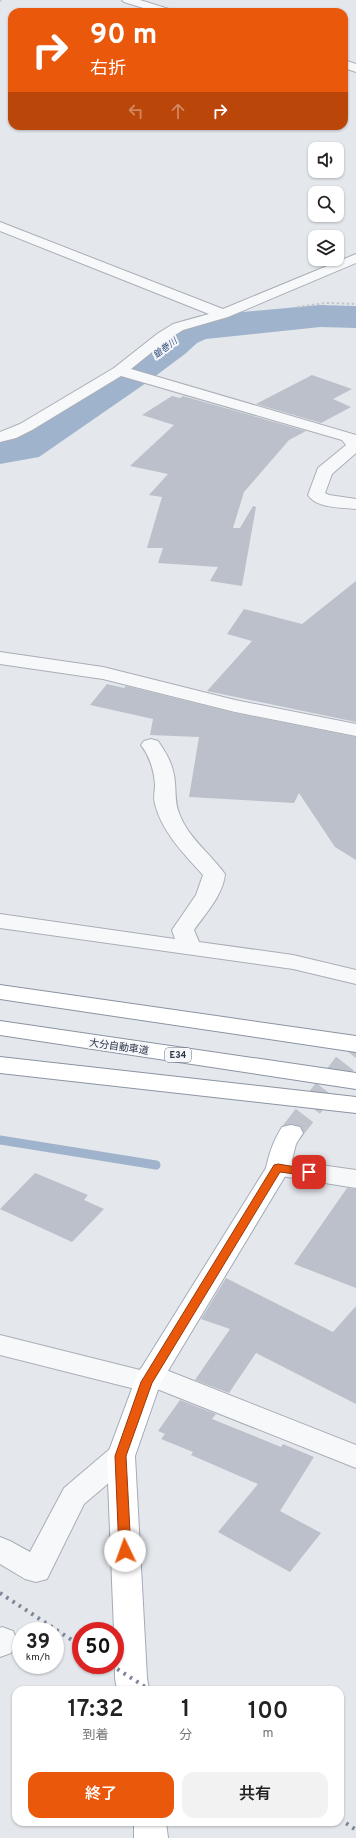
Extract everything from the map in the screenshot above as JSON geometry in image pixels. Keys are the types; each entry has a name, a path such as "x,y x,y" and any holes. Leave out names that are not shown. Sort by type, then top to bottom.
{"main road":[{"path":"0,992 356,1044"},
{"name":"大分自動車道","path":"0,1028 356,1081"},
{"path":"0,1065 356,1105"},
{"path":"132,1686 121,1456 149,1379 278,1168 284,1144 291,1133"},
{"path":"150,1826 150,1838"}],"street":[{"path":"128,0 155,8"},
{"path":"0,226 223,314"},
{"path":"0,436 10,435 26,427 119,371 162,337 178,327 223,314 356,258"},
{"path":"119,371 348,437 353,440 354,446 324,472 316,495 325,500 356,504"},
{"path":"0,658 103,673 235,706 356,730"},
{"path":"151,745 159,756 164,771 165,802 173,826 193,852 214,874 215,880 209,891 183,930 190,948"},
{"path":"0,921 293,962 356,977"},
{"path":"278,1168 356,1179"},
{"path":"0,1345 149,1379 356,1457"},
{"path":"0,1548 36,1570 74,1496 121,1456"}],"building":[{"path":"312,375 352,389 333,399 351,407 321,423 256,404"},
{"path":"172,396 180,398 183,396 306,431 289,440 244,492 233,528 240,528 253,506 256,507 242,586 210,581 218,567 158,563 163,548 147,548 162,497 149,495 168,474 130,466 174,425 142,415"},
{"path":"356,581 356,722 207,691 252,641 227,634 244,609 302,624"},
{"path":"107,684 124,688 126,686 235,713 356,737 356,860 335,847 299,793 294,803 189,797 199,737 150,735 153,719 90,705"},
{"path":"35,1173 88,1195 84,1200 104,1209 72,1242 0,1209"},
{"path":"347,1188 356,1189 356,1288 294,1264"},
{"path":"226,1278 333,1332 356,1306 356,1404 256,1353 229,1393 195,1380 230,1329 201,1319"},
{"path":"180,1400 216,1414 212,1419 281,1447 283,1444 314,1457 280,1511 321,1533 290,1572 218,1532 258,1484 191,1455 193,1452 161,1439 165,1434 158,1431"}],"waterway":[{"name":"鎗巻川","path":"0,451 24,448 132,374 171,346 183,335 198,328 320,316 356,317"},
{"path":"0,1140 156,1165"}],"tunnel":[{"path":"291,1133 356,1049"}],"railway":[{"path":"0,1593 72,1640"},
{"path":"124,1673 144,1686"},
{"path":"344,1822 356,1830"}],"route":[{"path":"125,1551 121,1456 147,1382 278,1168 309,1172"}]}
